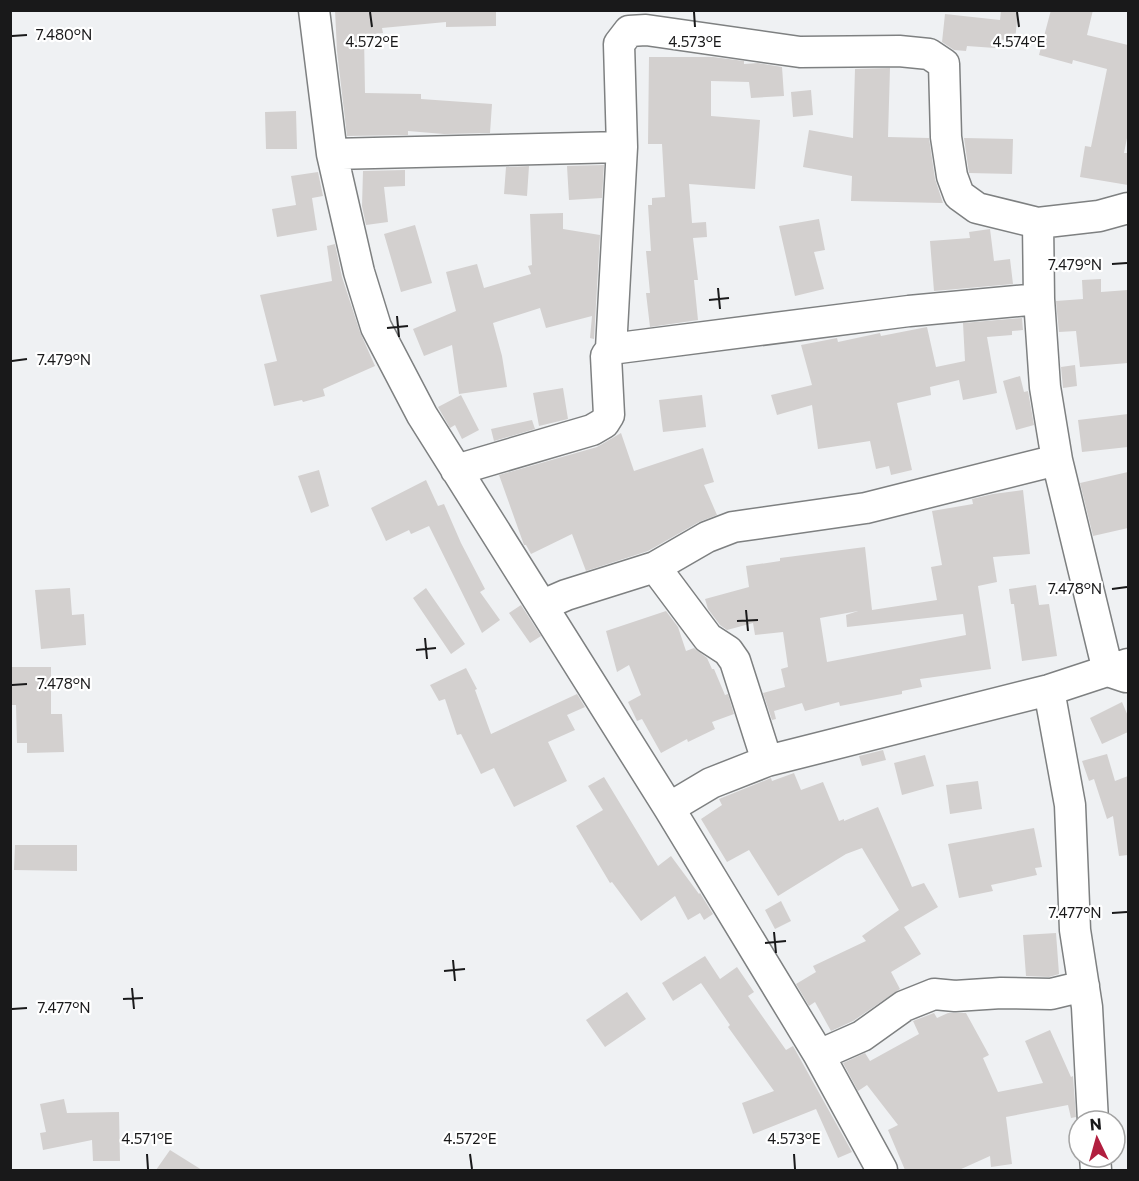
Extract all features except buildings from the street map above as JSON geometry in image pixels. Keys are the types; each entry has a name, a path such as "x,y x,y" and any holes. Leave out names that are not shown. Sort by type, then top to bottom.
{"street":[{"path":"314,10 332,154 359,272 376,327 422,415 669,808 819,1055 882,1170"},
{"path":"456,470 592,430 604,423 609,415 606,356 611,349 621,147 619,44 628,31 646,30 800,52 899,51 928,54 944,64 946,137 952,176 959,195 977,208 1038,223 1099,216 1128,208"},
{"path":"332,154 621,147"},
{"path":"669,808 711,783 767,761 1122,671 1057,460 1045,387 1039,299 1038,223"},
{"path":"611,349 909,311 1039,299"},
{"path":"543,605 566,595 655,567 707,537 734,527 866,508 1057,460"},
{"path":"655,567 708,638 728,651 735,660 767,761"},
{"path":"1049,690 1070,805 1075,930 1087,1007 1093,1109"},
{"path":"819,1055 862,1036 904,1006 934,994 955,996 1001,993 1051,994 1084,986"}]}
